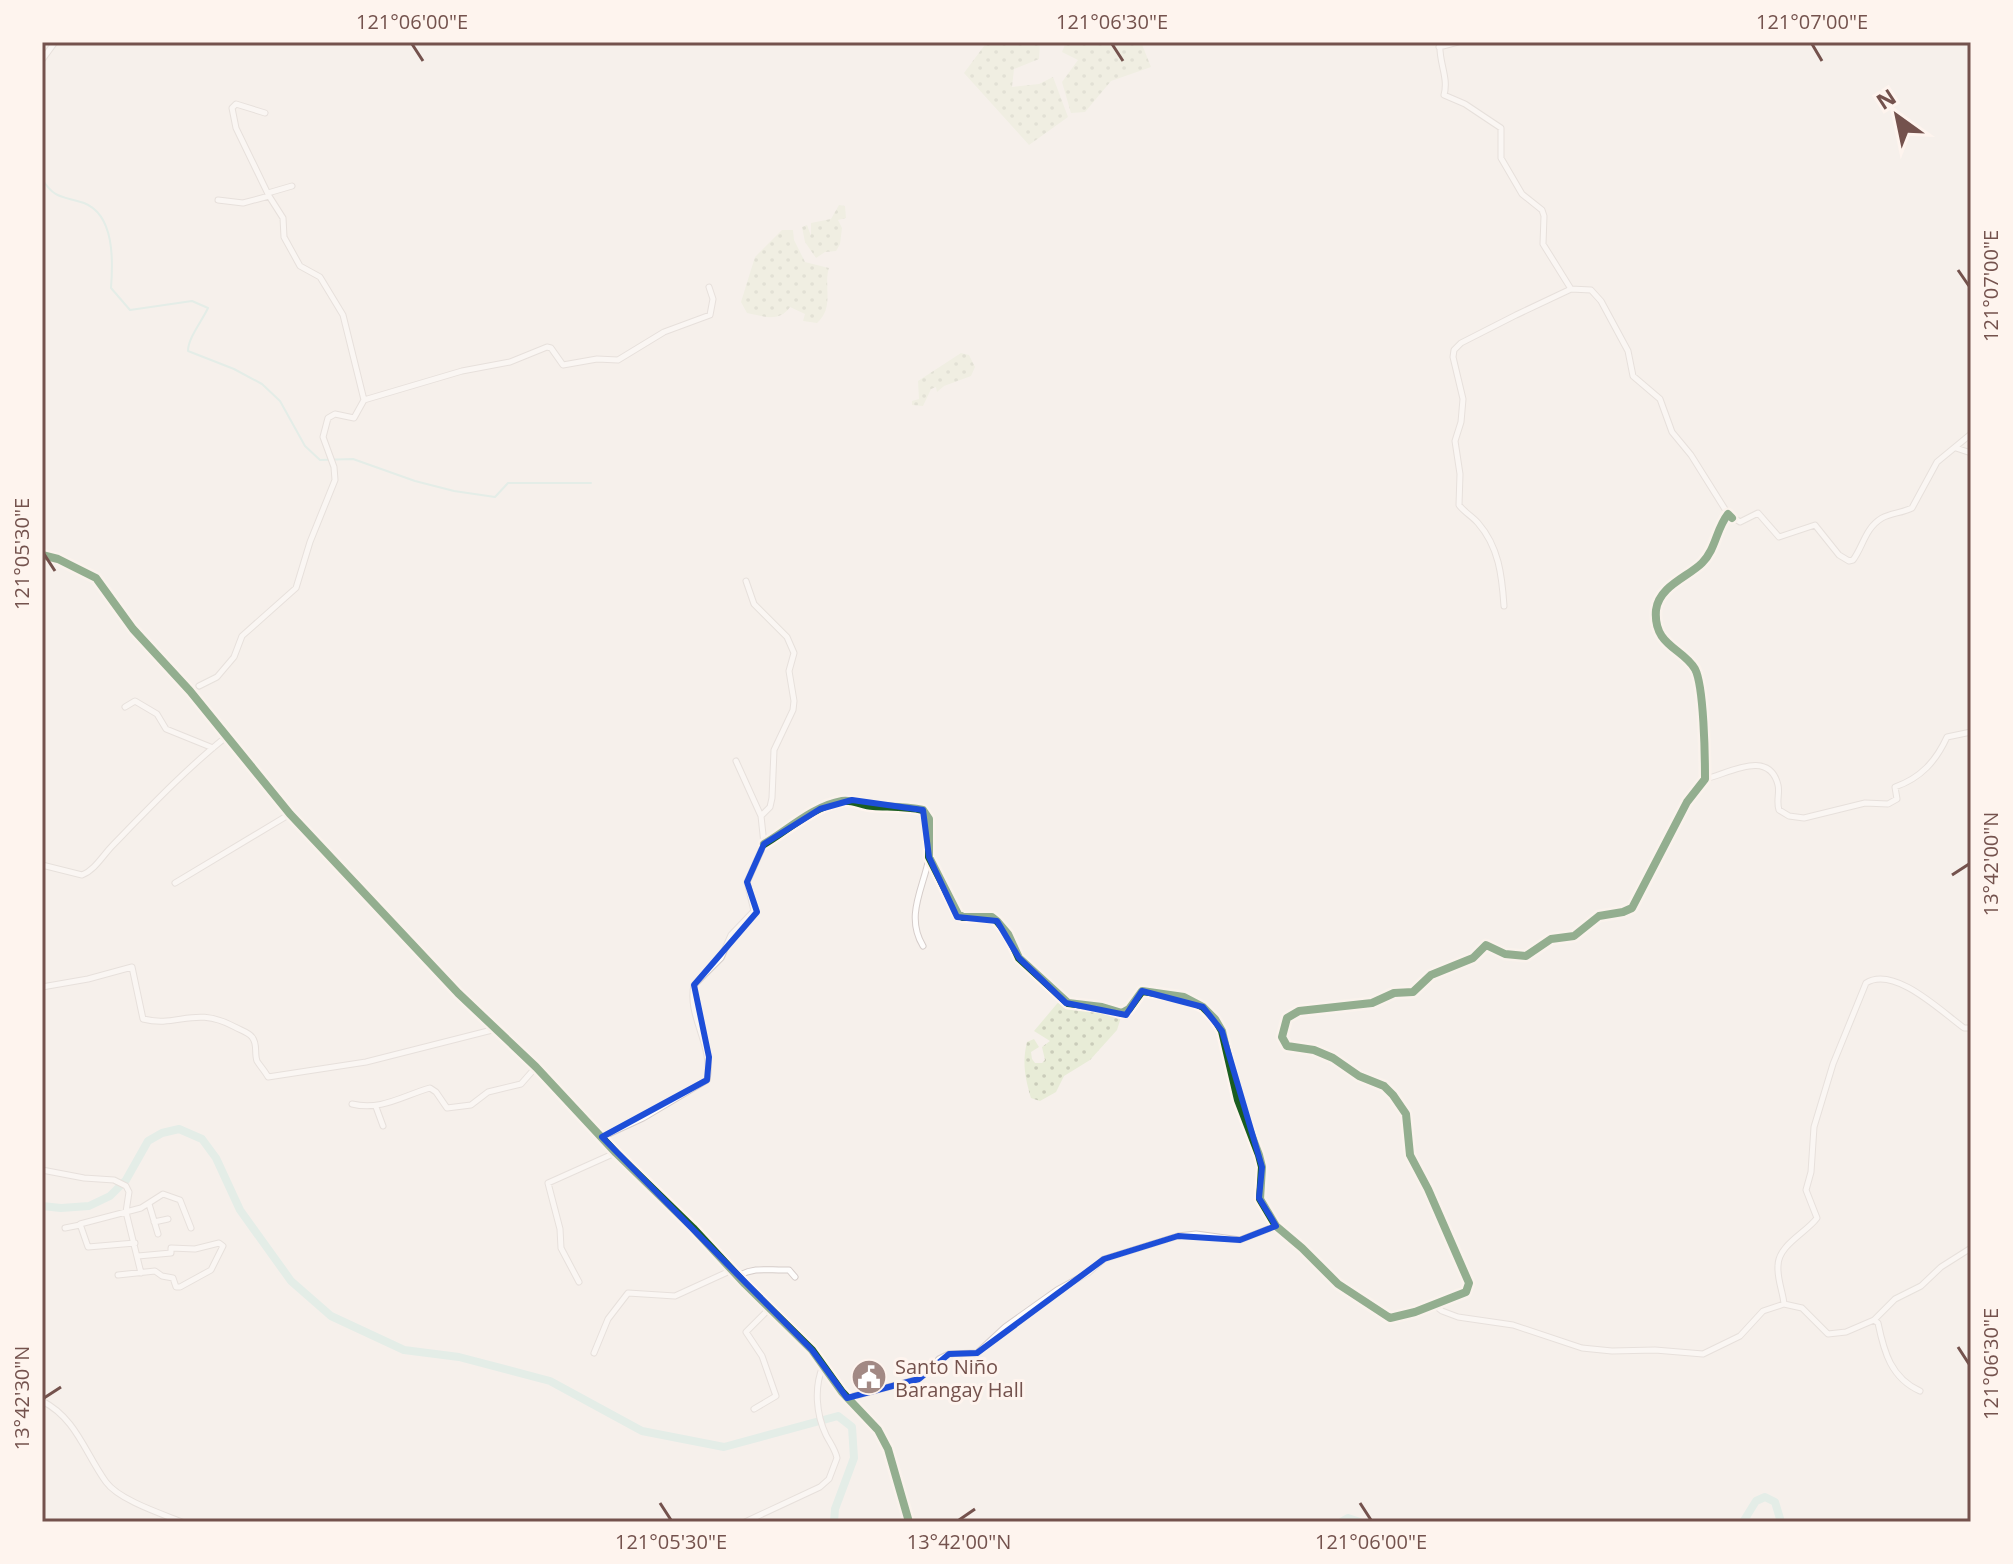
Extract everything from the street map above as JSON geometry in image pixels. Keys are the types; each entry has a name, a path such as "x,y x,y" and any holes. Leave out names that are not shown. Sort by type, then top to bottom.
{"street":[{"path":"42,60 55,42"},
{"path":"1458,42 1439,45 1439,60 1447,79 1444,95 1490,118 1501,128 1501,158 1522,194 1542,210 1543,244 1571,289"},
{"path":"195,688 220,674 234,657 242,636 296,588 310,542 335,480 334,467 323,437 328,418 335,414 354,418 364,400 343,315 320,277 300,266 283,235 283,218 268,195 236,128 232,108 236,104 265,113"},
{"path":"218,200 243,203 292,186"},
{"path":"364,400 462,371 510,362 547,347 563,365 597,359 618,360 664,332 710,315 713,299 709,287"},
{"path":"1504,606 1503,582 1494,548 1481,526 1459,505 1460,474 1455,441 1463,399 1454,350 1469,338 1571,289 1591,290 1601,301 1628,351 1633,376 1660,399 1672,432 1691,455 1728,514 1740,522 1758,513 1779,537 1815,525 1839,555 1853,560 1873,525 1881,518 1912,508 1932,468 1971,434"},
{"path":"1955,448 1971,453"},
{"path":"1705,779 1699,681 1691,664 1665,642 1656,611 1667,589 1695,570 1708,556 1718,529 1728,514"},
{"path":"42,555 58,559 96,578 133,629 195,688 226,737 290,814 458,993 536,1067 616,1153 812,1350 847,1398 869,1419 888,1449 909,1522"},
{"path":"746,581 754,604 787,637 794,653 789,671 793,710 775,743 772,798 770,807 761,816"},
{"path":"125,707 135,701 145,705 159,715 166,729 213,748"},
{"path":"929,857 958,914 963,917 992,917 997,921 1008,934 1019,958 1068,1003 1122,1013 1129,1009 1142,991 1184,997 1203,1007 1222,1031 1238,1100 1262,1167 1260,1199 1276,1226 1338,1284 1390,1318 1466,1292 1469,1283 1410,1155 1403,1107 1384,1086 1359,1076 1333,1058 1314,1050 1287,1046 1282,1037 1287,1018 1299,1011 1372,1003 1394,993 1413,992 1431,975 1473,958 1486,945 1505,954 1526,956 1551,939 1574,936 1599,916 1628,910 1636,901 1691,794 1705,779 1749,766 1765,766 1778,785 1779,810 1796,817 1865,803 1888,804 1897,799 1895,787 1911,782 1923,771 1942,751 1947,737 1971,732"},
{"path":"42,865 82,875 92,870 112,846 226,737"},
{"path":"602,1137 643,1118 707,1080 709,1057 693,1001 694,985 721,958 737,928 751,918 754,906 747,882 764,844 761,816 736,761"},
{"path":"764,844 820,809 840,801 923,810 929,819 929,857 914,917 915,930 923,946"},
{"path":"175,883 290,814"},
{"path":"42,987 132,967 143,1019 155,1022 196,1016 224,1021 251,1035 256,1045 256,1058 268,1077 390,1057 496,1029"},
{"path":"1784,1304 1778,1260 1784,1250 1817,1218 1806,1190 1811,1172 1814,1127 1833,1064 1866,983 1872,979 1883,979 1904,985 1965,1029 1971,1028"},
{"path":"352,1104 376,1107 430,1088 447,1108 466,1107 488,1092 521,1084 536,1067"},
{"path":"376,1107 383,1126"},
{"path":"579,1282 561,1248 560,1229 548,1183 616,1153"},
{"path":"42,1170 115,1180 126,1186 129,1192 126,1212 141,1273"},
{"path":"65,1228 149,1204 162,1194 179,1199 191,1228"},
{"path":"149,1204 158,1234"},
{"path":"154,1222 168,1219"},
{"path":"80,1225 88,1247 135,1243"},
{"path":"847,1398 919,1379 939,1359 949,1354 977,1353 1005,1327 1104,1259 1178,1236 1196,1234 1240,1240 1276,1226"},
{"path":"118,1275 155,1271 163,1277 173,1278 176,1287 183,1286 211,1270 223,1246 219,1243 193,1249 171,1248 171,1253 138,1256"},
{"path":"1433,1304 1458,1317 1513,1325 1582,1348 1706,1353 1736,1339 1759,1314 1784,1304 1802,1308 1824,1331 1833,1335 1853,1330 1874,1320 1895,1299 1921,1286 1971,1248"},
{"path":"738,1276 758,1268 774,1272 789,1270 795,1277"},
{"path":"594,1353 608,1319 628,1293 675,1296 732,1270"},
{"path":"754,1409 776,1396 762,1356 746,1332 769,1309"},
{"path":"1874,1320 1878,1323 1884,1352 1891,1365 1902,1380 1920,1391"},
{"path":"745,1522 826,1483 837,1458 820,1415 817,1390 823,1366"},
{"path":"42,1401 59,1411 82,1439 106,1482 120,1494 182,1522"}],"highlighted area":[{"path":"852,800 923,810 929,857 957,917 997,921 1019,958 1066,1003 1126,1015 1142,991 1203,1007 1222,1031 1262,1167 1259,1198 1276,1226 1240,1240 1178,1236 1104,1259 977,1353 949,1354 919,1379 847,1398 812,1350 602,1137 707,1080 709,1057 694,985 757,912 747,882 764,844 820,809"}],"green space":[{"path":"987,42 1040,42 1039,59 1014,69 1012,87 1039,84 1053,77 1068,117 1029,145 964,73"},
{"path":"1066,42 1141,42 1151,67 1111,81 1085,112 1071,113 1062,82 1078,60 1062,52"},
{"path":"839,205 845,206 846,218 838,220 842,228 840,244 836,251 825,252 816,258 805,242 802,227 807,225 811,236 811,223 831,219"},
{"path":"782,230 793,230 794,240 805,262 829,268 826,310 817,323 803,321 805,314 790,307 776,317 747,313 741,302 755,257"},
{"path":"961,353 969,355 975,367 971,376 944,386 937,392 936,387 931,389 923,406 912,405 912,401 919,399 918,381"},
{"path":"1061,999 1122,1014 1117,1030 1090,1060 1064,1076 1056,1092 1040,1101 1031,1098 1025,1070 1025,1049 1027,1042 1034,1039 1039,1047 1031,1052 1032,1059 1035,1063 1045,1060 1042,1047 1050,1041 1034,1031"}],"waterway":[{"path":"42,179 56,194 84,203 102,218 110,240 111,288 130,310 192,301 208,308 188,351 262,384 280,401 305,446 320,460 353,459 415,481 495,497 508,483 591,483"},
{"path":"42,1206 89,1206 110,1196 126,1180 148,1141 162,1133 179,1129 202,1139 216,1158 240,1210 291,1281 331,1316 404,1350 459,1357 550,1381 642,1431 724,1447 838,1416 852,1427 854,1458 835,1509 834,1522"},
{"path":"1743,1522 1756,1501 1765,1497 1775,1502 1781,1522"},
{"path":"1341,1522 1348,1518 1360,1522"}],"cycle path":[{"path":"764,844 811,813 842,801 923,810 929,819 929,857 958,914 963,917 992,917 997,921 1008,934 1019,958 1068,1003 1122,1013 1129,1009 1142,991 1184,997 1203,1007 1222,1031 1238,1100 1262,1167 1260,1199 1276,1226 1338,1284 1390,1318 1415,1312 1466,1292 1469,1283 1410,1155 1406,1114 1384,1086 1359,1076 1333,1058 1314,1050 1287,1046 1282,1037 1287,1018 1299,1011 1372,1003 1394,993 1413,992 1431,975 1473,958 1486,945 1505,954 1526,956 1551,939 1574,936 1599,916 1632,908 1687,802 1705,779 1698,678 1690,662 1659,631 1656,622 1658,602 1668,588 1707,557 1728,514 1732,518"},
{"path":"42,555 58,559 96,578 133,629 190,691 290,814 458,993 536,1067 616,1153 812,1350 842,1392 878,1430 888,1449 909,1522"}],"place":[{"name":"Santo Niño Barangay Hall","path":"869,1377"}]}
